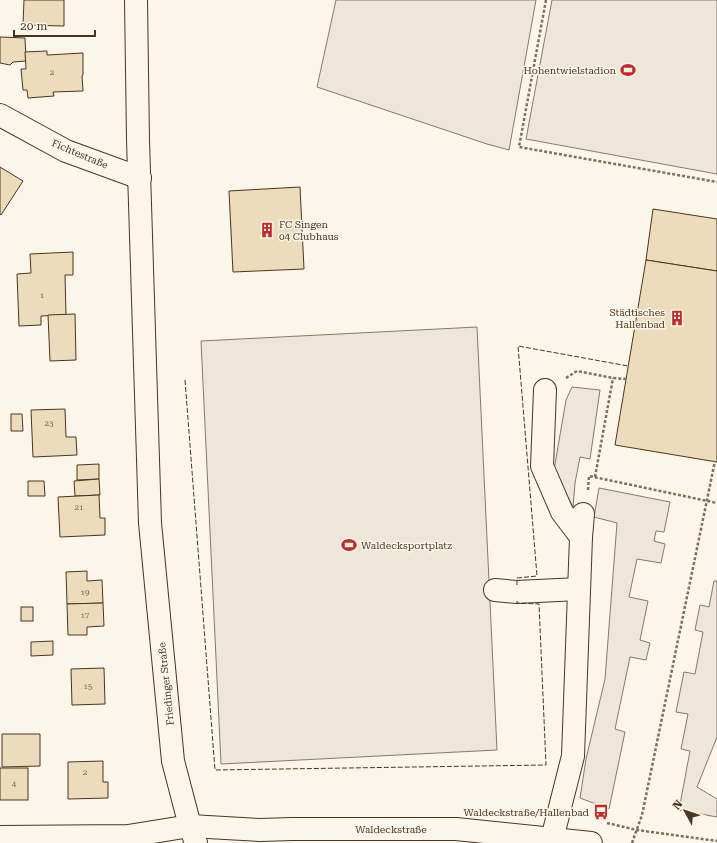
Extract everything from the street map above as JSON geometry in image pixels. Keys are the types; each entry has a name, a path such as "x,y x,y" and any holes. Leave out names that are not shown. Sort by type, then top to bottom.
{"main road":[{"name":"Friedinger Straße","path":"136,0 138,140 150,523 173,761 193,835"},
{"name":"Fichtestraße","path":"0,115 66,151 140,178"},
{"path":"545,390 542,466 562,512 581,537"},
{"path":"552,839 574,756 579,589 583,514"},
{"path":"496,590 517,592 579,589"},
{"name":"Waldeckstraße","path":"0,838 193,835 292,828 456,829 591,843"}],"path":[{"path":"546,0 519,147 717,182"},
{"path":"545,390 577,371 626,379"},
{"path":"595,477 613,378"},
{"path":"632,843 642,815 715,461"},
{"path":"588,486 589,476 717,503"},
{"path":"606,823 637,830 717,841"}],"shaded area":[{"path":"336,0 536,0 509,150 317,87"},
{"name":"Hohentwielstadion","path":"552,0 717,0 717,174 526,139"},
{"name":"Waldecksportplatz","path":"477,327 497,750 221,764 201,341"},
{"path":"572,387 600,390 590,459 580,457 575,483 573,507 554,470 566,400"},
{"path":"599,488 670,502 664,532 656,531 654,541 665,544 661,563 637,559 629,597 648,601 640,640 650,643 646,660 630,657 615,729 625,732 609,809 580,798 586,759 605,679 617,523 594,517"},
{"path":"714,581 717,581 717,737 697,787 717,799 717,817 679,810 690,751 681,749 688,714 676,712 684,672 695,674 703,632 695,630 700,605 709,607"}],"building":[{"path":"24,0 64,0 64,26 23,25"},
{"path":"0,37 25,38 26,61 13,62 10,65 0,63"},
{"path":"47,51 47,55 83,53 83,91 53,92 54,96 28,98 27,90 23,90 21,69 26,69 25,52"},
{"path":"0,167 23,181 1,215 0,214"},
{"name":"FC Singen 04 Clubhaus","path":"300,187 304,269 233,272 229,191"},
{"path":"653,209 717,219 717,271 646,260"},
{"path":"73,252 73,275 65,275 66,315 41,316 41,325 19,326 17,274 31,273 30,254"},
{"name":"Städtisches Hallenbad","path":"646,260 717,271 717,462 615,445"},
{"path":"75,314 76,360 50,361 48,315"},
{"path":"65,409 66,437 76,437 77,455 33,457 31,410"},
{"path":"11,414 22,414 23,431 11,431"},
{"path":"99,464 99,479 77,480 77,465"},
{"path":"99,479 100,495 75,496 74,481"},
{"path":"28,481 44,481 45,496 28,496"},
{"path":"99,495 100,518 105,518 105,535 60,537 58,497"},
{"path":"87,571 87,581 102,580 103,603 67,604 66,572"},
{"path":"103,603 104,626 87,627 87,635 68,635 67,604"},
{"path":"21,607 33,607 33,621 21,621"},
{"path":"53,641 53,655 31,656 31,642"},
{"path":"104,668 105,704 72,705 71,669"},
{"path":"2,734 40,734 40,766 2,767"},
{"path":"103,761 103,782 108,782 108,798 68,799 68,762"},
{"path":"0,768 28,768 28,800 0,800"}],"fence":[{"path":"517,585 517,578 537,576 518,346 628,366"},
{"path":"185,380 215,770 546,765 539,604 517,603 517,601"}],"place":[{"name":"Hohentwielstadion","path":"628,70"},
{"name":"FC Singen 04 Clubhaus","path":"267,230"},
{"name":"Städtisches Hallenbad","path":"677,318"},
{"name":"Waldecksportplatz","path":"349,545"},
{"name":"Waldeckstraße/Hallenbad","path":"601,812"}]}
